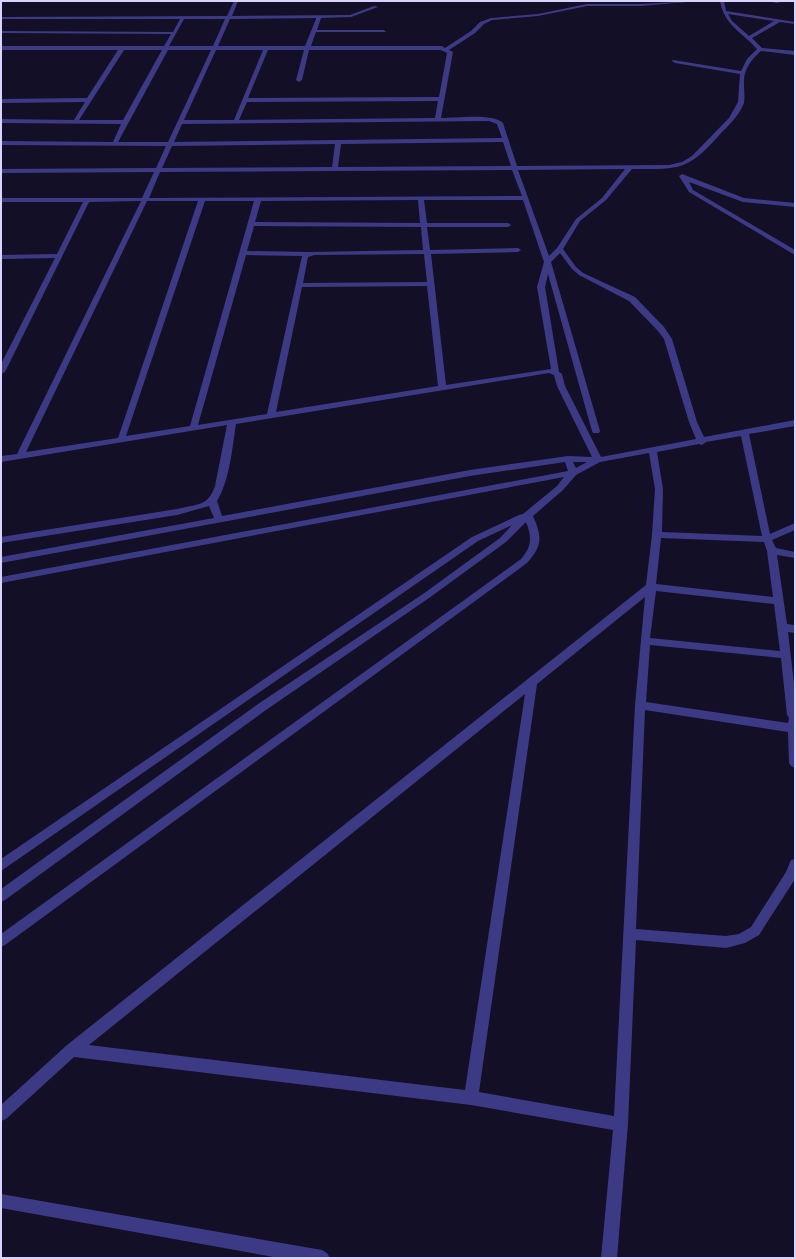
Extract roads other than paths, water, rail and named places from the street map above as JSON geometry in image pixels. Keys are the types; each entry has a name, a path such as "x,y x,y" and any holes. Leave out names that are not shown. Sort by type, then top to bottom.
{"street":[{"path":"20,456 144,201 236,1"},
{"path":"1,48 307,49 431,47 447,49 473,32 482,23 491,19 538,14 587,5 641,5 696,1"},
{"path":"722,1 724,12 733,25 760,49 795,53"},
{"path":"767,1 778,2"},
{"path":"1,18 230,16 317,17 351,16 376,7"},
{"path":"724,12 795,23"},
{"path":"115,143 124,122 183,17"},
{"path":"299,80 307,49 319,18 317,17"},
{"path":"748,38 780,20"},
{"path":"314,31 384,31"},
{"path":"1,38 3,32 174,33"},
{"path":"75,122 87,100 122,48"},
{"path":"236,121 266,48"},
{"path":"438,120 450,52 447,49"},
{"path":"1,171 669,167 681,165 690,160 735,114 740,106 742,96 741,80 748,60 760,49"},
{"path":"675,61 743,73"},
{"path":"244,100 441,99"},
{"path":"1,101 87,100"},
{"path":"181,122 496,120 500,123 548,262 596,431"},
{"path":"1,121 124,122"},
{"path":"1,143 170,144 505,140"},
{"path":"335,169 338,142"},
{"path":"598,460 561,386 560,377 555,372 541,287 548,262 560,249 578,220 604,199 630,167"},
{"path":"669,167 683,177 696,183 743,200 795,205"},
{"path":"683,177 689,188 695,194 795,253"},
{"path":"1,200 144,201 526,198"},
{"path":"194,429 258,199"},
{"path":"421,199 442,387"},
{"path":"1,372 87,200"},
{"path":"121,440 202,200"},
{"path":"251,224 508,225"},
{"path":"560,249 574,268 581,274 632,299 661,329 668,339 693,422 702,442"},
{"path":"243,253 308,254 313,252 518,250"},
{"path":"271,416 305,256 308,254"},
{"path":"1,257 59,256"},
{"path":"299,285 431,284"},
{"path":"1,459 194,429 542,371 555,372"},
{"path":"1,540 177,512 204,505 212,501 217,494 221,482 232,422"},
{"path":"1,560 470,473 568,458 598,460 702,442 744,432 795,424"},
{"path":"744,432 767,539 772,551 794,716 793,728 795,763"},
{"path":"609,1258 621,1124 631,934 640,705 645,641 657,535 659,489 654,470 653,451"},
{"path":"568,458 573,473"},
{"path":"1,580 573,473 598,460"},
{"path":"1,896 262,707 426,596 503,540 528,515 560,488 573,473"},
{"path":"212,501 219,520"},
{"path":"1,866 475,539 528,515"},
{"path":"1,942 524,561 532,552 536,536 528,515"},
{"path":"657,535 767,539 795,526"},
{"path":"772,551 795,555"},
{"path":"1,1114 72,1050 651,588 778,601"},
{"path":"782,627 795,629"},
{"path":"645,641 786,656"},
{"path":"471,1098 532,682"},
{"path":"640,705 793,728"},
{"path":"631,934 726,942 741,939 755,932 791,874 795,864"},
{"path":"72,1050 471,1098 621,1124"},
{"path":"1,1201 264,1253 322,1258"}]}
